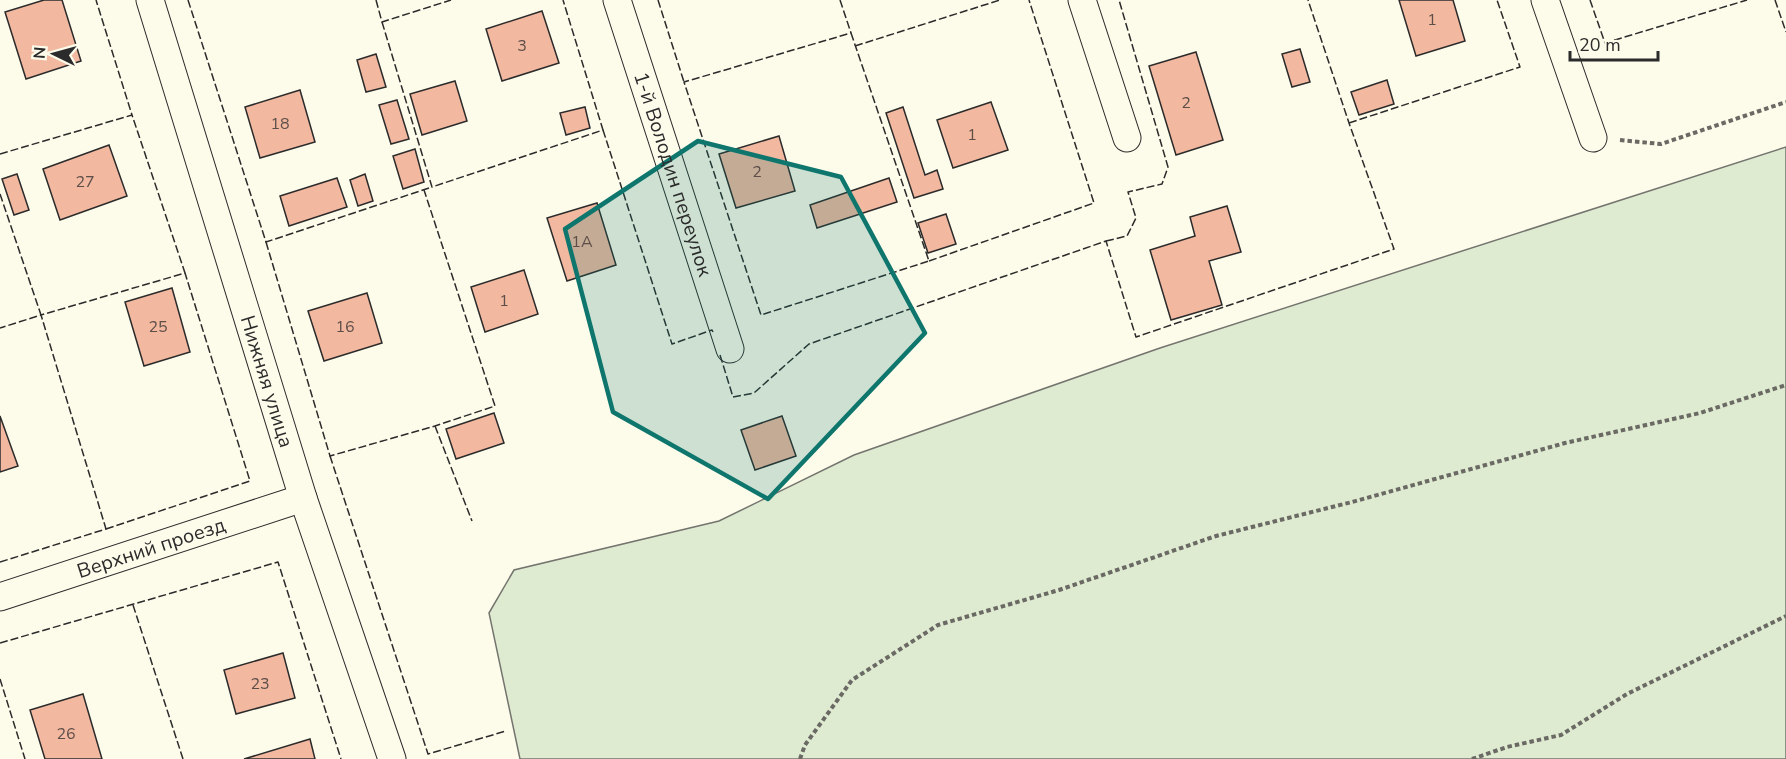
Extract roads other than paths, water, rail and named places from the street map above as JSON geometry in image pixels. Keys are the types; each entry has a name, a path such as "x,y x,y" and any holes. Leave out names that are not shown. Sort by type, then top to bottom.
{"street":[{"name":"Нижняя улица","path":"150,0 303,498 392,759"},
{"name":"1-й Володин переулок","path":"617,0 730,349"},
{"path":"1082,0 1127,138"},
{"path":"1545,0 1593,138"},
{"name":"Верхний проезд","path":"0,597 303,498"}]}
